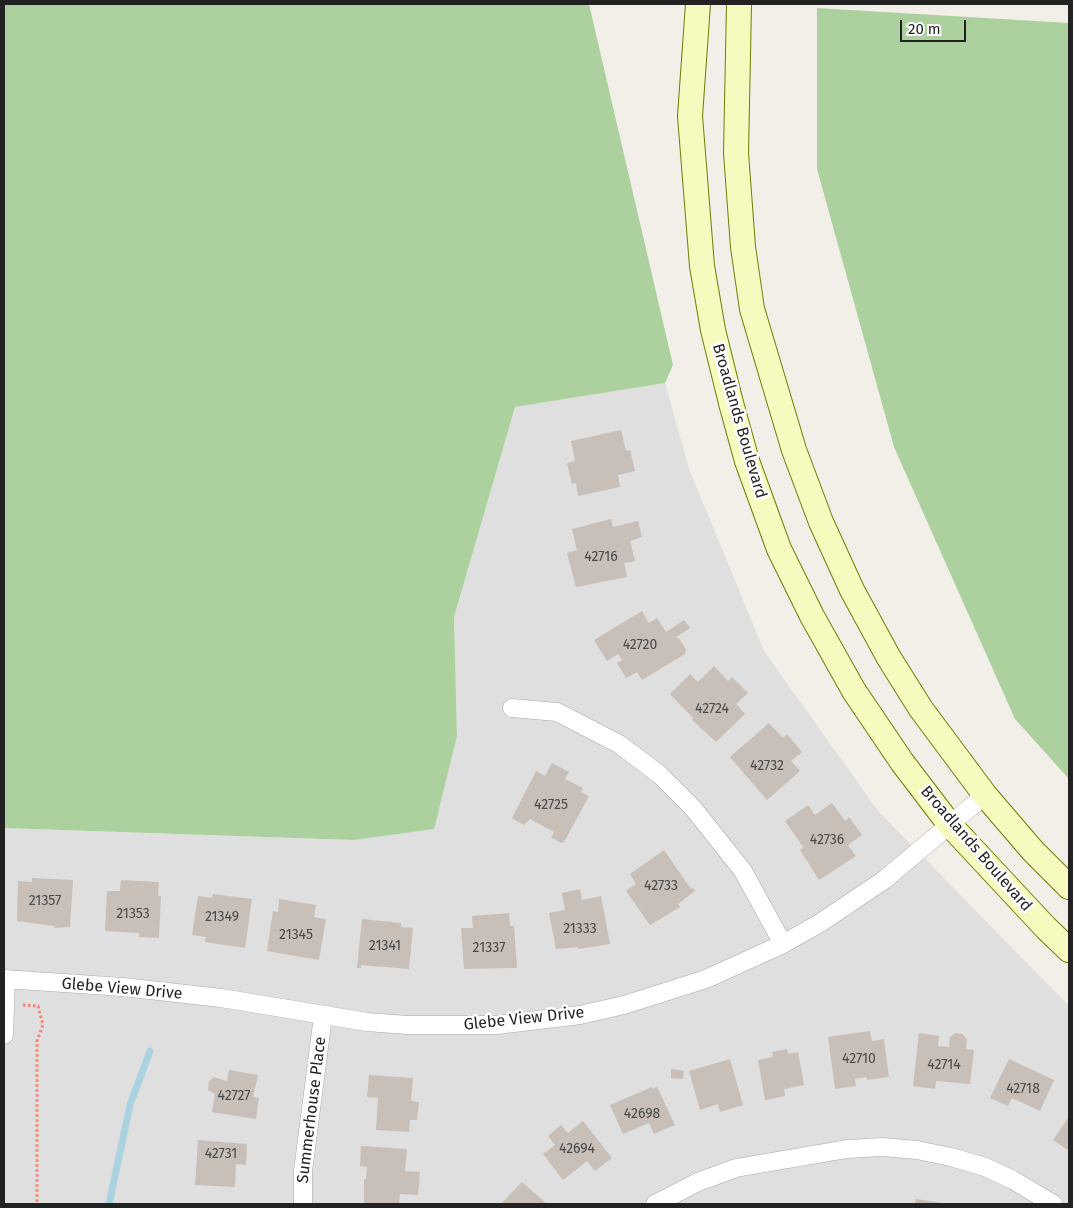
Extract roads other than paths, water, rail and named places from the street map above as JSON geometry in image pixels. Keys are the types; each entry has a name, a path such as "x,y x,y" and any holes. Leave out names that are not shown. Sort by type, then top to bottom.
{"main road":[{"name":"Broadlands Boulevard","path":"698,4 690,116 702,266 713,330 747,461 779,549 812,616 859,699 902,762 950,825 1069,950"},
{"path":"738,4 736,153 743,247 752,309 794,450 821,522 852,590 889,658 921,709 985,795 1033,851 1069,887"},
{"path":"736,44 748,4"}],"street":[{"path":"512,708 557,712 619,744 660,775 693,808 743,871 783,944"},
{"name":"Glebe View Drive","path":"5,979 123,987 221,998 323,1016 383,1023 455,1026 539,1021 624,1005 666,993 706,979 783,944 853,902 884,880 985,795"},
{"path":"4,1035 5,979"},
{"name":"Summerhouse Place","path":"303,1204 303,1172 323,1016"},
{"path":"655,1204 698,1182 736,1168 846,1149 882,1147 925,1152 985,1167 1013,1180 1053,1204"}],"waterway":[{"path":"109,1204 130,1105 150,1051"}]}
